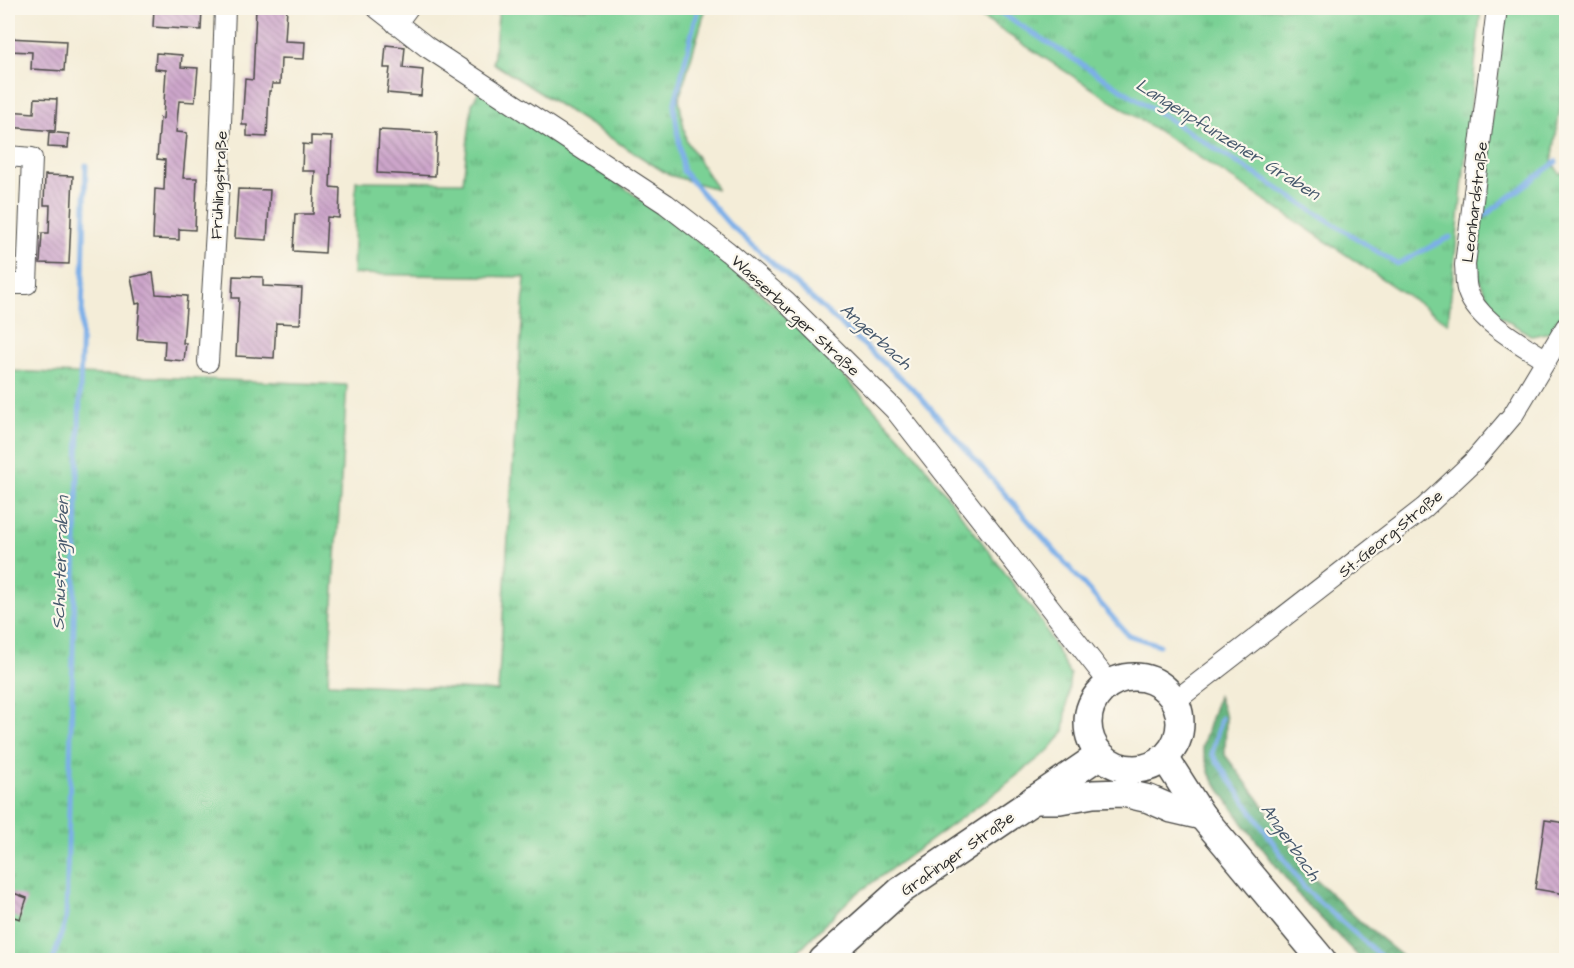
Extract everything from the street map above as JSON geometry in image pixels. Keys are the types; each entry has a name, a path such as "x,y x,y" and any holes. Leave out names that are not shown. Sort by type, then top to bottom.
{"main road":[{"path":"1139,677 1153,681 1165,689 1174,701 1179,716 1179,731 1174,746 1165,758 1153,766 1139,770 1118,766 1100,755 1092,743 1088,730 1088,717 1092,704 1100,692 1110,684 1124,678 1139,677"},
{"name":"Grafinger Straße","path":"823,960 900,891 1100,755"},
{"path":"1165,758 1202,816 1322,960"},
{"path":"1033,800 1060,800 1093,794 1123,793 1202,816"}],"street":[{"name":"Frühlingstraße","path":"208,362 219,180 225,8"},
{"name":"Wasserburger Straße","path":"377,8 457,67 666,204 728,252 786,302 895,410 1110,684"},
{"path":"396,24 408,8"},
{"name":"Leonhardstraße","path":"1497,8 1465,265 1467,289 1476,308 1491,323 1546,360"},
{"path":"8,156 32,158 27,284 8,284"},
{"name":"St.-Georg-Straße","path":"1174,701 1424,508 1473,462 1514,415 1566,327"}],"green space":[{"path":"499,8 706,8 679,99 686,140 717,189 669,175 493,63"},
{"path":"967,8 1481,8 1448,323 1242,185"},
{"path":"1506,8 1566,8 1566,69 1552,162 1560,174 1566,171 1566,307 1550,332 1532,336 1496,314 1479,279 1476,243"},
{"path":"479,91 600,170 719,256 800,329 915,453 1041,621 1070,675 1064,732 1049,750 990,797 851,898 789,960 8,960 8,371 347,385 328,683 498,691 525,277 353,274 356,181 463,182 472,104"},
{"path":"1218,696 1226,718 1225,755 1313,877 1363,924 1407,960 1362,960 1301,898 1242,822 1210,775 1202,747"}],"building":[{"path":"154,8 202,8 201,30 153,27"},
{"path":"256,8 287,8 285,41 305,42 304,59 281,58 280,84 272,84 271,91 269,91 267,137 247,136 247,125 242,125 245,79 253,80"},
{"path":"8,38 66,41 64,71 31,69 32,52 8,51"},
{"path":"386,45 405,47 403,68 423,70 421,96 387,93 390,68 384,68"},
{"path":"156,53 182,55 181,67 198,68 195,102 179,101 176,132 187,133 183,178 197,178 195,230 179,229 179,240 153,239 155,189 164,190 165,160 157,159 160,118 163,119 166,70 155,69"},
{"path":"35,98 57,99 55,131 8,127 8,111 34,113"},
{"path":"379,130 437,133 435,176 377,173"},
{"path":"49,132 69,134 68,148 48,147"},
{"path":"311,136 332,137 330,187 340,188 339,218 327,217 325,253 293,251 295,214 313,214 315,171 302,171 303,144 311,145"},
{"path":"45,175 73,176 69,264 40,263 42,233 49,233 50,205 44,205"},
{"path":"238,189 270,190 267,240 235,238"},
{"path":"153,273 156,294 187,296 183,343 186,343 184,361 164,359 165,341 137,339 140,303 136,304 131,277"},
{"path":"233,276 263,277 263,286 302,288 300,324 276,323 274,358 236,356 239,298 232,298"},
{"path":"1545,820 1566,823 1566,894 1535,889"},
{"path":"8,891 27,898 20,919 8,915"}],"waterway":[{"name":"Angerbach","path":"698,8 674,106 683,171 728,223 916,392 1128,635 1159,645"},
{"name":"Langenpfunzener Graben","path":"993,8 1397,264 1450,237"},
{"path":"1484,216 1556,162"},
{"name":"Schustergraben","path":"53,960 66,919 86,165"},
{"name":"Angerbach","path":"1221,718 1212,754 1305,889 1385,960"}]}
